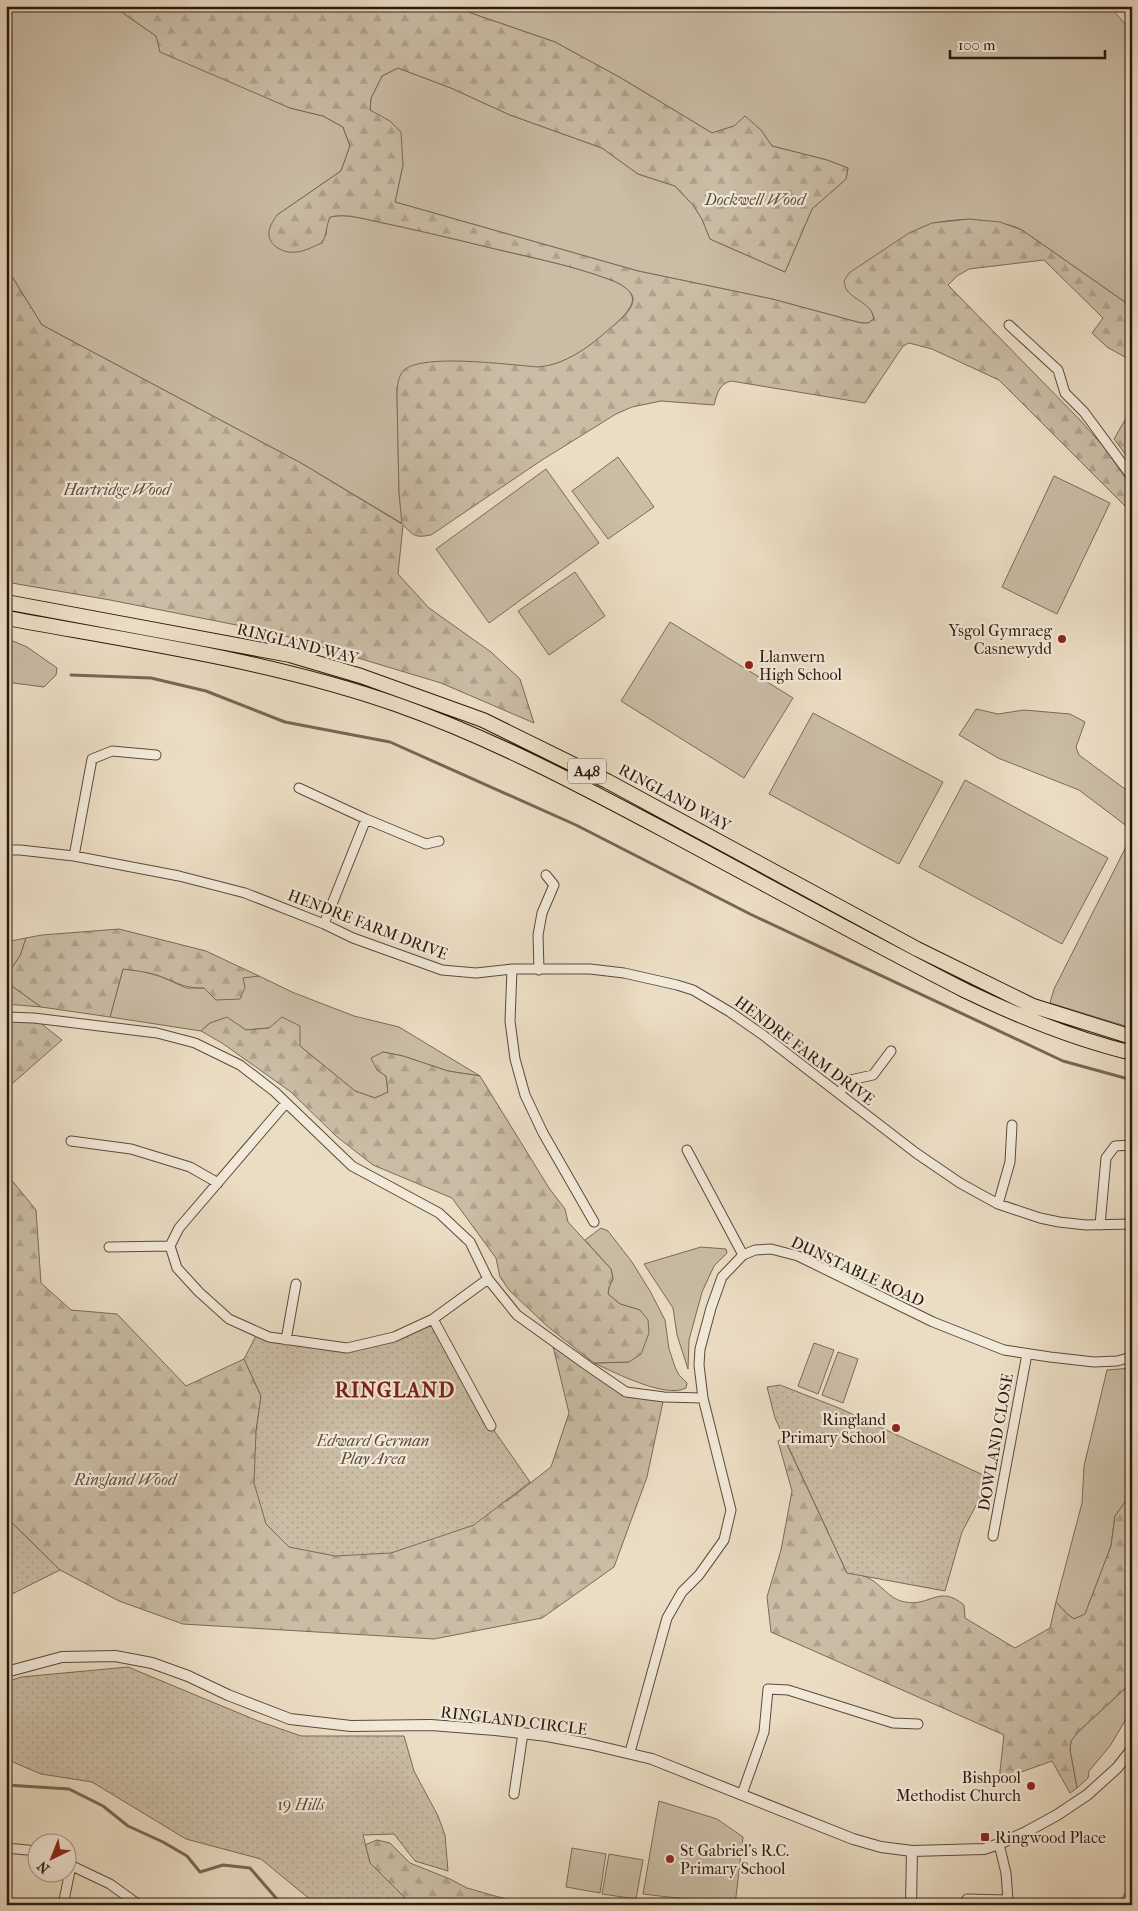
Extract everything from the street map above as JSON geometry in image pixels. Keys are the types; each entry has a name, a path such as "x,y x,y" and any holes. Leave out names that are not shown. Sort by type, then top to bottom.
{"main road":[{"name":"RINGLAND WAY","path":"6,602 290,655 369,679 483,720 607,781 917,949 1032,1006 1132,1037"},
{"name":"RINGLAND WAY","path":"6,618 136,641 290,673 346,688 442,722 476,736 594,793 966,991 1025,1019 1109,1048 1132,1053"}],"street":[{"path":"1009,325 1058,370 1065,393 1084,412 1132,477"},
{"path":"74,856 92,759 112,751 156,755"},
{"path":"299,788 426,844 439,841"},
{"path":"324,924 366,819"},
{"name":"HENDRE FARM DRIVE","path":"6,850 74,856 180,876 245,893 324,924 353,938 442,970 476,973 512,969 590,970 624,973 663,981 693,990 730,1012 763,1035 916,1153 954,1179 998,1204 1040,1218 1073,1224 1132,1224"},
{"path":"539,970 538,935 541,920 554,885 546,875"},
{"path":"512,969 510,1021 515,1059 525,1095 543,1133 594,1222"},
{"path":"6,1017 34,1018 157,1033 195,1043 240,1065 275,1092 352,1166 439,1213 470,1242 488,1279 517,1315 626,1392 664,1397 703,1398"},
{"path":"839,1093 850,1080 873,1075 891,1051"},
{"path":"286,1103 179,1228 170,1246 178,1268 199,1292 229,1319 269,1337 347,1348 394,1337 433,1319 488,1279"},
{"path":"998,1204 1010,1162 1012,1125"},
{"path":"71,1140 131,1149 190,1166 218,1182"},
{"path":"1100,1225 1106,1158 1115,1146 1132,1145"},
{"path":"630,1752 667,1618 682,1592 699,1575 724,1540 731,1510 703,1398 699,1370 700,1349 722,1277 742,1255 687,1150"},
{"path":"109,1246 170,1246"},
{"name":"DUNSTABLE ROAD","path":"742,1255 755,1250 771,1249 798,1256 970,1338 1004,1350 1094,1362 1117,1361 1132,1357"},
{"path":"286,1340 296,1284"},
{"path":"433,1319 491,1426"},
{"name":"DOWLAND CLOSE","path":"993,1536 1027,1354"},
{"name":"RINGLAND CIRCLE","path":"6,1672 62,1657 115,1656 152,1663 290,1719 351,1726 431,1726 555,1737 630,1752 652,1759 853,1839 882,1847 912,1851 984,1849 1026,1832 1057,1815 1087,1795 1117,1768 1132,1749"},
{"path":"742,1794 764,1732 768,1689 788,1690 893,1724 918,1724"},
{"path":"514,1794 523,1733"},
{"path":"966,1899 1008,1900 1006,1873 998,1844"},
{"path":"6,1848 28,1851"},
{"path":"911,1905 912,1851"},
{"path":"78,1869 110,1884 139,1905"},
{"path":"63,1905 66,1884"}],"green space":[{"path":"6,6 113,6 156,36 290,108 323,116 343,127 350,146 341,171 277,215 326,235 330,217 348,216 361,218 579,269 626,288 631,293 632,302 628,310 612,328 577,354 556,364 397,387 399,493 403,524 301,463 42,325 11,275 6,263"},
{"path":"113,6 440,6 465,11 555,42 621,78 712,133 734,126 745,116 761,130 772,146 827,160 848,168 846,179 812,209 785,272 710,239 702,219 693,205 675,186 638,174 602,148 510,115 451,88 398,68 382,76 371,98 370,110 390,121 401,132 403,165 395,202 638,271 772,299 861,323 868,323 874,319 873,314 870,309 849,293 844,281 849,273 909,233 932,223 969,219 1000,222 1022,230 1132,307 1132,361 1107,347 1092,333 1103,318 1044,260 969,269 957,276 948,285 1103,446 1132,487 1132,513 999,380 932,349 909,343 903,346 865,403 731,381 721,387 714,405 661,401 632,407 616,414 542,460 431,535 415,535 403,525 398,574 429,608 491,652 520,679 534,723 441,683 272,632 110,600 6,582 6,263 11,275 42,325 301,463 402,524 399,493 397,388 404,370 414,365 448,361 548,366 575,355 600,337 625,315 633,300 630,292 620,284 579,269 354,217 330,217 322,243 309,249 299,252 287,252 278,248 269,238 270,226 277,215 341,171 350,146 343,127 323,116 290,108 160,52 156,36"},
{"path":"440,6 1109,6 1132,31 1132,307 1022,230 997,223 958,220 938,222 921,228 891,247 846,289 863,302 873,314 874,319 868,323 861,323 772,299 638,271 395,202 403,165 370,110 371,98 382,76 398,68 451,88 510,115 602,148 638,174 675,186 693,205 702,219 710,239 785,272 812,209 846,179 848,168 827,160 772,146 761,130 734,126 712,133 621,78 555,42 465,11"},
{"path":"1132,408 1132,463 1114,439"},
{"path":"618,457 654,507 608,539 572,491"},
{"path":"546,469 599,543 489,623 436,549"},
{"path":"1054,476 1110,503 1057,614 1002,587"},
{"path":"575,572 605,616 549,655 518,611"},
{"path":"670,622 793,698 744,778 621,701"},
{"path":"6,638 27,647 57,668 56,675 44,687 6,682"},
{"path":"976,709 998,714 1024,710 1070,714 1085,722 1076,747 1079,755 1129,792 1132,792 1132,830 1079,790 998,758 959,735"},
{"path":"813,713 943,782 899,864 769,794"},
{"path":"965,780 1108,858 1062,944 919,867"},
{"path":"1132,835 1132,1028 1050,1003 1054,989"},
{"path":"119,929 206,951 259,976 243,978 245,987 240,999 216,1000 204,988 186,986 153,974 123,969 110,1017 41,1007 12,986 11,969 20,956 26,938"},
{"path":"26,938 20,956 11,969 12,986 41,1007 6,1004 6,942"},
{"path":"123,969 142,971 162,977 186,988 204,988 243,977 259,976 292,992 354,1016 399,1027 480,1076 448,1071 403,1056 383,1052 377,1070 386,1076 388,1092 375,1098 355,1091 300,1046 269,1028 246,1030 227,1018 210,1023 201,1031 110,1017"},
{"path":"6,1017 34,1018 62,1040 6,1089"},
{"path":"227,1017 246,1030 269,1028 282,1017 300,1026 300,1046 355,1091 375,1098 388,1092 386,1076 377,1070 371,1058 383,1052 403,1056 448,1071 480,1076 549,1188 565,1209 568,1222 611,1269 613,1279 608,1294 620,1304 640,1310 648,1320 649,1333 641,1354 629,1362 594,1363 547,1326 509,1290 500,1277 496,1258 452,1198 373,1165 336,1136 291,1092 222,1043 201,1031 210,1023"},
{"name":"Ringland Wood","path":"6,1173 36,1210 41,1283 71,1310 117,1314 186,1386 244,1359 261,1396 256,1432 507,1501 551,1467 569,1413 551,1338 626,1392 664,1397 647,1477 614,1567 542,1618 434,1639 183,1624 119,1601 60,1570 6,1517"},
{"path":"601,1228 608,1231 632,1262 650,1291 665,1320 669,1349 679,1375 687,1383 686,1388 666,1390 653,1387 626,1378 594,1363 629,1362 640,1310 620,1304 608,1294 613,1279 611,1269 585,1240"},
{"path":"701,1247 726,1249 727,1253 714,1266 702,1292 689,1340 688,1369 677,1335 673,1308 644,1264"},
{"name":"Edward German Play Area","path":"433,1319 491,1426 530,1482 474,1525 391,1553 335,1556 289,1547 266,1524 254,1483 256,1432 261,1396 244,1359 258,1332 347,1348 394,1337"},
{"path":"814,1343 834,1350 818,1394 798,1386"},
{"path":"838,1352 858,1359 843,1403 822,1395"},
{"path":"1132,1368 1132,1497 1125,1502 1115,1516 1111,1546 1085,1615 1074,1619 1056,1602 1082,1503 1084,1466 1107,1370"},
{"path":"780,1385 839,1408 983,1475 982,1494 962,1532 945,1591 847,1573 775,1418 767,1387"},
{"path":"784,1438 847,1573 871,1579 899,1601 914,1603 941,1596 955,1599 964,1605 965,1618 1015,1648 1050,1628 1056,1602 1074,1619 1085,1614 1111,1546 1115,1516 1125,1502 1132,1497 1132,1682 1078,1732 1071,1741 1070,1750 1077,1788 1070,1793 1052,1761 999,1780 1004,1735 771,1632 767,1597 781,1550 792,1491 778,1441"},
{"path":"6,1517 60,1570 6,1597"},
{"name":"19 Hills","path":"128,1667 258,1721 301,1736 404,1736 414,1771 438,1816 445,1835 448,1871 415,1861 394,1834 363,1835 370,1863 412,1905 317,1905 261,1859 186,1839 92,1782 41,1774 6,1759 6,1682 21,1677"},
{"path":"1132,1682 1132,1709 1110,1746 1089,1771 1088,1778 1077,1788 1070,1750 1071,1741 1078,1732"},
{"path":"659,1801 717,1819 743,1837 735,1905 643,1894"},
{"path":"377,1840 390,1843 410,1863 467,1888 527,1905 412,1905 370,1863 365,1845"},
{"path":"572,1848 606,1854 600,1893 566,1887"},
{"path":"609,1854 643,1860 636,1899 602,1894"},
{"path":"1132,1884 1132,1905 1117,1905"},
{"path":"545,1901 593,1902 600,1905 533,1905"}],"waterway":[{"path":"71,675 151,678 206,691 285,722 390,742 576,825 750,914 1063,1061 1132,1080"},
{"path":"6,1785 69,1789 103,1806 128,1826 163,1842 187,1856 200,1872 223,1865 250,1868 282,1905"},
{"path":"1130,1905 1132,1901"}],"railway":[{"path":"1123,6 1132,15"}],"place":[{"name":"Ysgol Gymraeg Casnewydd","path":"1062,639"},
{"name":"Llanwern High School","path":"749,665"},
{"name":"Ringland Primary School","path":"896,1428"},
{"name":"Bishpool Methodist Church","path":"1031,1786"},
{"name":"Ringwood Place","path":"985,1837"},
{"name":"St Gabriel's R.C. Primary School","path":"670,1859"}],"district":[{"name":"RINGLAND","path":"395,1390"}],"park label":[{"name":"Dockwell Wood","path":"755,199"},
{"name":"Hartridge Wood","path":"117,489"}]}
